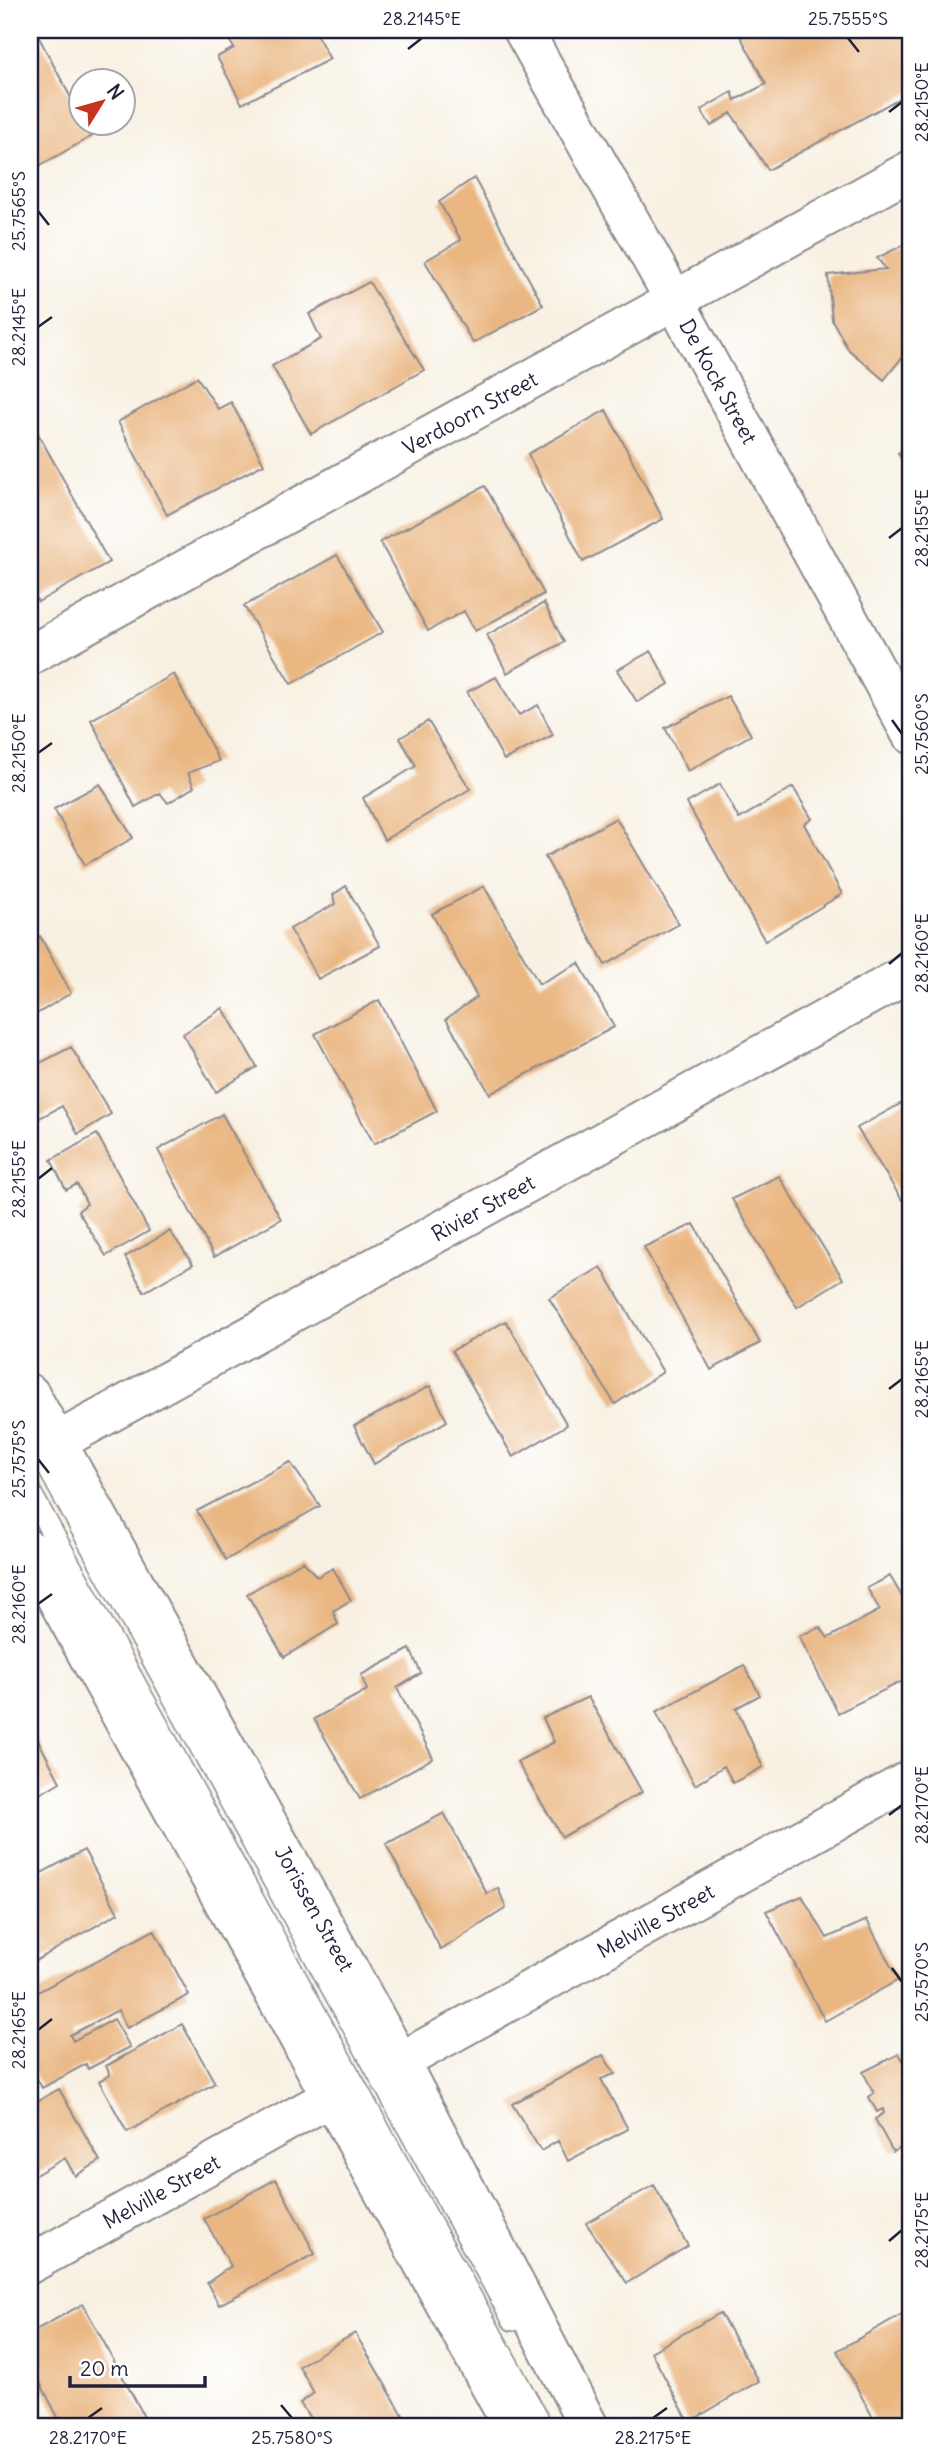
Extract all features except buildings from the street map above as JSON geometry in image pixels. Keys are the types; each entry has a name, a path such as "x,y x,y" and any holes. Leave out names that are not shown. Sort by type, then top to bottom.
{"street":[{"name":"De Kock Street","path":"523,30 675,301 911,734"},
{"name":"Verdoorn Street","path":"30,655 911,170"},
{"name":"Rivier Street","path":"43,1438 911,972"},
{"name":"Jorissen Street","path":"30,1394 43,1438 400,2062 589,2427"},
{"path":"30,1550 513,2427"},
{"name":"Melville Street","path":"400,2062 911,1779"},
{"name":"Melville Street","path":"30,2264 331,2098"}],"lane":[{"name":"Jorissen Street","path":"43,1438 571,2427"},
{"path":"30,1492 542,2427"}]}
